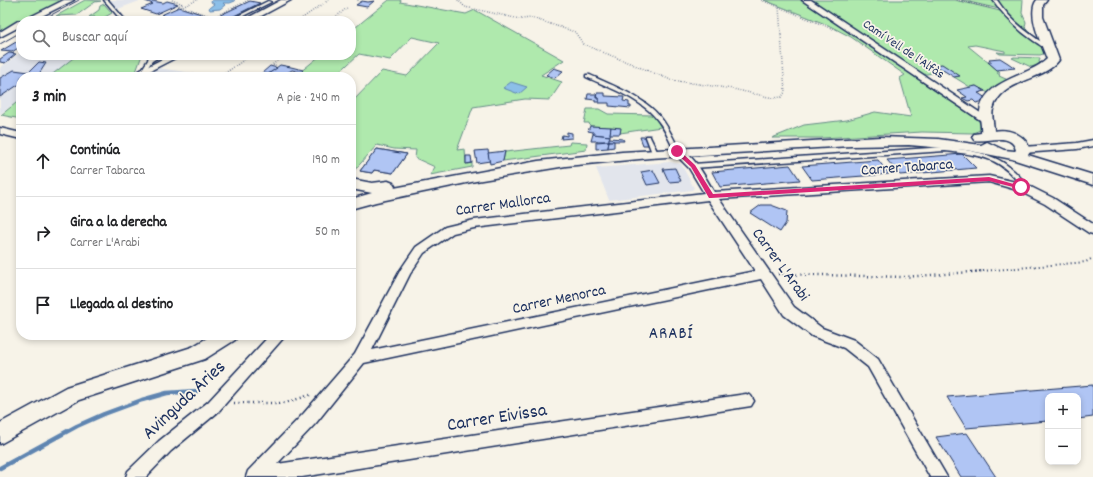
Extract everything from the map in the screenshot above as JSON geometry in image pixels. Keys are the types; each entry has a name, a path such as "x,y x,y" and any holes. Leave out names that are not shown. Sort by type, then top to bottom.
{"street":[{"path":"36,16 70,0"},
{"path":"256,16 287,0"},
{"name":"Camí Vell de l'Alfàs","path":"806,0 986,120"},
{"path":"996,151 985,144 989,129 986,120 986,109 996,92 1028,74 1048,66 1053,60 1038,17 1038,5 1042,0"},
{"path":"0,35 16,26"},
{"path":"145,72 168,60"},
{"path":"986,120 1020,148"},
{"path":"0,131 16,135"},
{"path":"356,186 372,188 506,171 570,161 677,151 924,137 986,136 998,134 1020,148 1093,179"},
{"path":"874,141 973,146 996,151 1020,148 1078,146 1093,143"},
{"name":"Carrer L'Arabi","path":"677,151 693,166 711,196 789,310 817,332 849,344 873,363 939,477"},
{"path":"356,204 374,197 506,171"},
{"name":"Carrer Tabarca","path":"711,196 989,179 1021,187 1049,201 1093,230"},
{"name":"Carrer Mallorca","path":"254,477 310,418 360,358 405,272 420,250 449,230 474,224 711,196"},
{"name":"Carrer Menorca","path":"360,358 764,274"},
{"path":"0,434 73,393 198,353 220,340"},
{"name":"Avinguda Àries","path":"134,477 165,446 213,407 273,340"},
{"name":"Carrer Eivissa","path":"254,477 746,401"}],"lane":[{"path":"106,0 120,16"},
{"path":"995,0 1003,11 1029,36 1048,48"},
{"path":"240,16 269,2"},
{"path":"142,72 149,60"},
{"path":"588,76 618,90 656,115 666,127 677,151"},
{"path":"648,137 655,153"},
{"path":"693,166 945,149 974,152 993,158 1009,167 1028,191"}],"path":[{"path":"172,0 183,4 178,6 211,16"},
{"path":"182,7 197,0"},
{"path":"216,16 249,0"},
{"path":"458,0 465,7 520,19 532,18 575,32 584,44 671,80 733,89 773,98 782,97 785,92 779,7"},
{"path":"761,0 838,32"},
{"path":"957,0 1003,11"},
{"path":"305,16 323,4"},
{"path":"337,16 348,7"},
{"path":"227,72 244,60"},
{"path":"276,66 272,65 278,60"},
{"path":"764,274 904,278 1086,262 1093,258"},
{"path":"213,407 232,403 286,403 336,388"}],"shaded area":[{"path":"110,0 142,0 118,9"},
{"path":"16,56 16,60 71,60 55,72 16,72 16,103 0,114 0,68"},
{"path":"158,68 186,72 148,72"},
{"path":"670,162 681,164 694,188 692,190 609,200 596,168"}],"green space":[{"path":"0,0 68,0 31,16 16,16 16,24 0,33"},
{"path":"85,0 101,1 95,2 77,15 56,16"},
{"path":"389,0 401,0 400,2 466,14 475,10 564,60 541,75 562,82 550,100 525,99 473,107 457,150 465,149 466,164 472,163 472,167 430,175 435,167 415,158 416,150 394,149 377,145 356,169 356,98 382,71 407,76 439,43 412,37 390,60 359,54 356,57 356,27"},
{"path":"764,0 801,0 978,120 982,127 980,130 973,133 922,132 822,138 772,138 804,125 847,120 875,112 911,117 900,78 905,75 851,37 828,25"},
{"path":"810,0 955,0 1000,11 1046,51 1046,53 1040,55 1000,54 997,52 1005,53 1005,51 975,45 968,46 1000,72 997,73 1000,75 999,76 1008,80 995,86 990,94 976,86 970,87 954,77 959,76 936,65 944,71 921,75"},
{"path":"961,0 993,0 999,9"},
{"path":"997,0 1023,0 1022,13 1026,22 1025,27 1029,31 1010,16"},
{"path":"104,4 112,13 107,16 90,16 99,10 100,6"},
{"path":"1012,58 1040,58 1039,62 1042,64 1031,67"},
{"path":"71,60 140,60 135,72 55,72"},
{"path":"315,60 352,60 339,72 300,72"},
{"path":"16,103 16,118 1,115"},
{"path":"587,109 599,109 608,114 653,115 661,127 620,133 620,128 590,126 589,123 584,123"},
{"path":"570,142 587,143 586,150 503,161 505,152 569,145"}],"water":[{"path":"212,0 235,1 223,3 225,5 220,9 210,10 209,8 214,4 211,2"},
{"path":"511,82 527,87 519,94 503,88"}],"building":[{"path":"147,0 163,3 167,1 178,4 156,14 141,9 153,4 145,1"},
{"path":"250,1 260,3 234,16 218,16"},
{"path":"362,1 374,1 367,7 356,5"},
{"path":"179,7 208,16 161,15"},
{"path":"16,42 16,49 12,52 1,51"},
{"path":"9,53 16,54 5,63 0,62 0,59"},
{"path":"1000,58 1015,68 997,70 988,62 992,62 989,59"},
{"path":"39,62 46,63 40,72 29,72"},
{"path":"942,64 960,76 954,77 935,65"},
{"path":"280,65 303,70 301,72 292,70 289,72 271,72"},
{"path":"270,66 277,68 271,72 263,72"},
{"path":"554,68 563,71 555,78 546,75"},
{"path":"14,70 29,72 16,72 16,86 0,97 0,78"},
{"path":"976,86 985,91 978,93 989,100 976,103 973,100 968,101 962,98 967,97 957,90"},
{"path":"597,93 605,93 605,96 624,97 623,101 629,102 629,106 631,106 631,108 609,106 609,103 599,103 599,98 596,98"},
{"path":"588,94 596,94 596,98 599,98 599,102 587,99"},
{"path":"590,126 611,127 610,136 593,134 593,132 588,131"},
{"path":"611,127 621,128 620,134 610,134"},
{"path":"567,132 572,133 572,138 561,139 562,135 567,136"},
{"path":"593,134 610,136 609,141 591,141"},
{"path":"640,137 645,137 649,145 643,145"},
{"path":"609,138 623,139 624,141 609,141"},
{"path":"609,141 608,148 596,149 596,142"},
{"path":"609,141 614,141 614,147 608,148"},
{"path":"377,149 407,154 393,173 374,170 372,173 360,171"},
{"path":"377,149 407,154 393,173 374,170 372,173 360,171"},
{"path":"488,150 490,161 477,163 475,151"},
{"path":"505,151 503,161 490,164 488,153"},
{"path":"962,154 976,168 900,175 887,160"},
{"path":"466,156 471,156 472,163 466,164"},
{"path":"878,160 889,174 812,180 802,166"},
{"path":"790,165 800,180 720,187 712,172"},
{"path":"675,168 681,181 669,182 663,169"},
{"path":"653,170 660,183 647,185 641,172"},
{"path":"761,205 771,205 787,211 786,223 780,232 750,213"},
{"path":"1093,385 1093,417 1081,419 1081,393 1045,393 1045,421 966,428 947,397"},
{"path":"967,433 996,477 961,477 936,437"}],"waterway":[{"path":"0,468 77,426 104,414 142,400 167,393 197,391"}],"tram line":[{"path":"49,16 79,0"},
{"path":"0,44 16,35"}],"district":[{"name":"ARABÍ","path":"671,335"}],"route":[{"path":"677,151 693,166 711,196 989,179 1021,187"}]}
